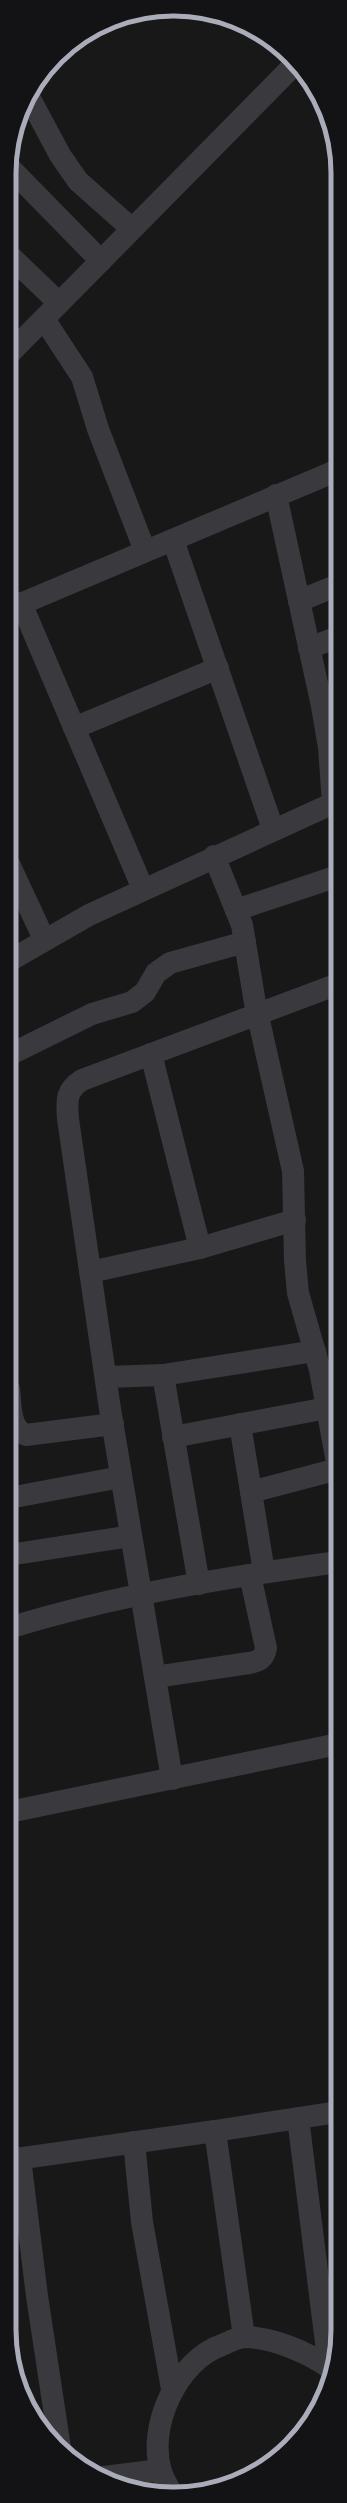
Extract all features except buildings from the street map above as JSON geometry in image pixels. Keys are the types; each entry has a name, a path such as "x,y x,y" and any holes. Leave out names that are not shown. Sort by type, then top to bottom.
{"street":[{"path":"16,347 291,68"},
{"path":"32,103 60,155 78,181 132,230"},
{"path":"16,179 102,261"},
{"path":"16,262 59,303"},
{"path":"44,319 82,377 98,429 145,551"},
{"path":"16,606 331,473"},
{"path":"276,496 309,648 328,692 329,748 331,766"},
{"path":"173,540 273,829"},
{"path":"299,601 331,589"},
{"path":"16,608 74,728 143,889"},
{"path":"309,648 331,640"},
{"path":"74,728 218,668"},
{"path":"16,957 89,914 331,804"},
{"path":"214,856 236,910 245,942 257,1013 293,1171 295,1261 298,1288 315,1351 331,1430"},
{"path":"236,910 331,878"},
{"path":"16,879 44,940"},
{"path":"16,1051 78,1020 132,1002 145,992 156,974 170,963 245,942"},
{"path":"172,1780 121,1477 68,1119 67,1098 74,1085 82,1080 257,1013 331,987"},
{"path":"152,1054 200,1248"},
{"path":"90,1272 200,1248 295,1220"},
{"path":"107,1377 163,1375 315,1351"},
{"path":"163,1375 199,1584"},
{"path":"173,1437 327,1408"},
{"path":"16,1428 19,1433 26,1435 113,1424"},
{"path":"154,1677 249,1663 260,1660 265,1655 266,1648 257,1573 251,1492 240,1424"},
{"path":"251,1492 331,1470"},
{"path":"16,1497 121,1477"},
{"path":"16,1554 131,1536"},
{"path":"16,1626 141,1595 257,1573 331,1563"},
{"path":"16,1811 172,1780 331,1746"},
{"path":"16,2159 331,2113"},
{"path":"298,2118 328,2360"},
{"path":"215,2131 244,2337"},
{"path":"134,2142 142,2222 172,2389"},
{"path":"16,2171 58,2437"},
{"path":"168,2487 160,2470 158,2444 162,2420 172,2389 190,2366 212,2348 244,2337 266,2340 291,2348 327,2367"},
{"path":"115,2476 160,2470"}]}
